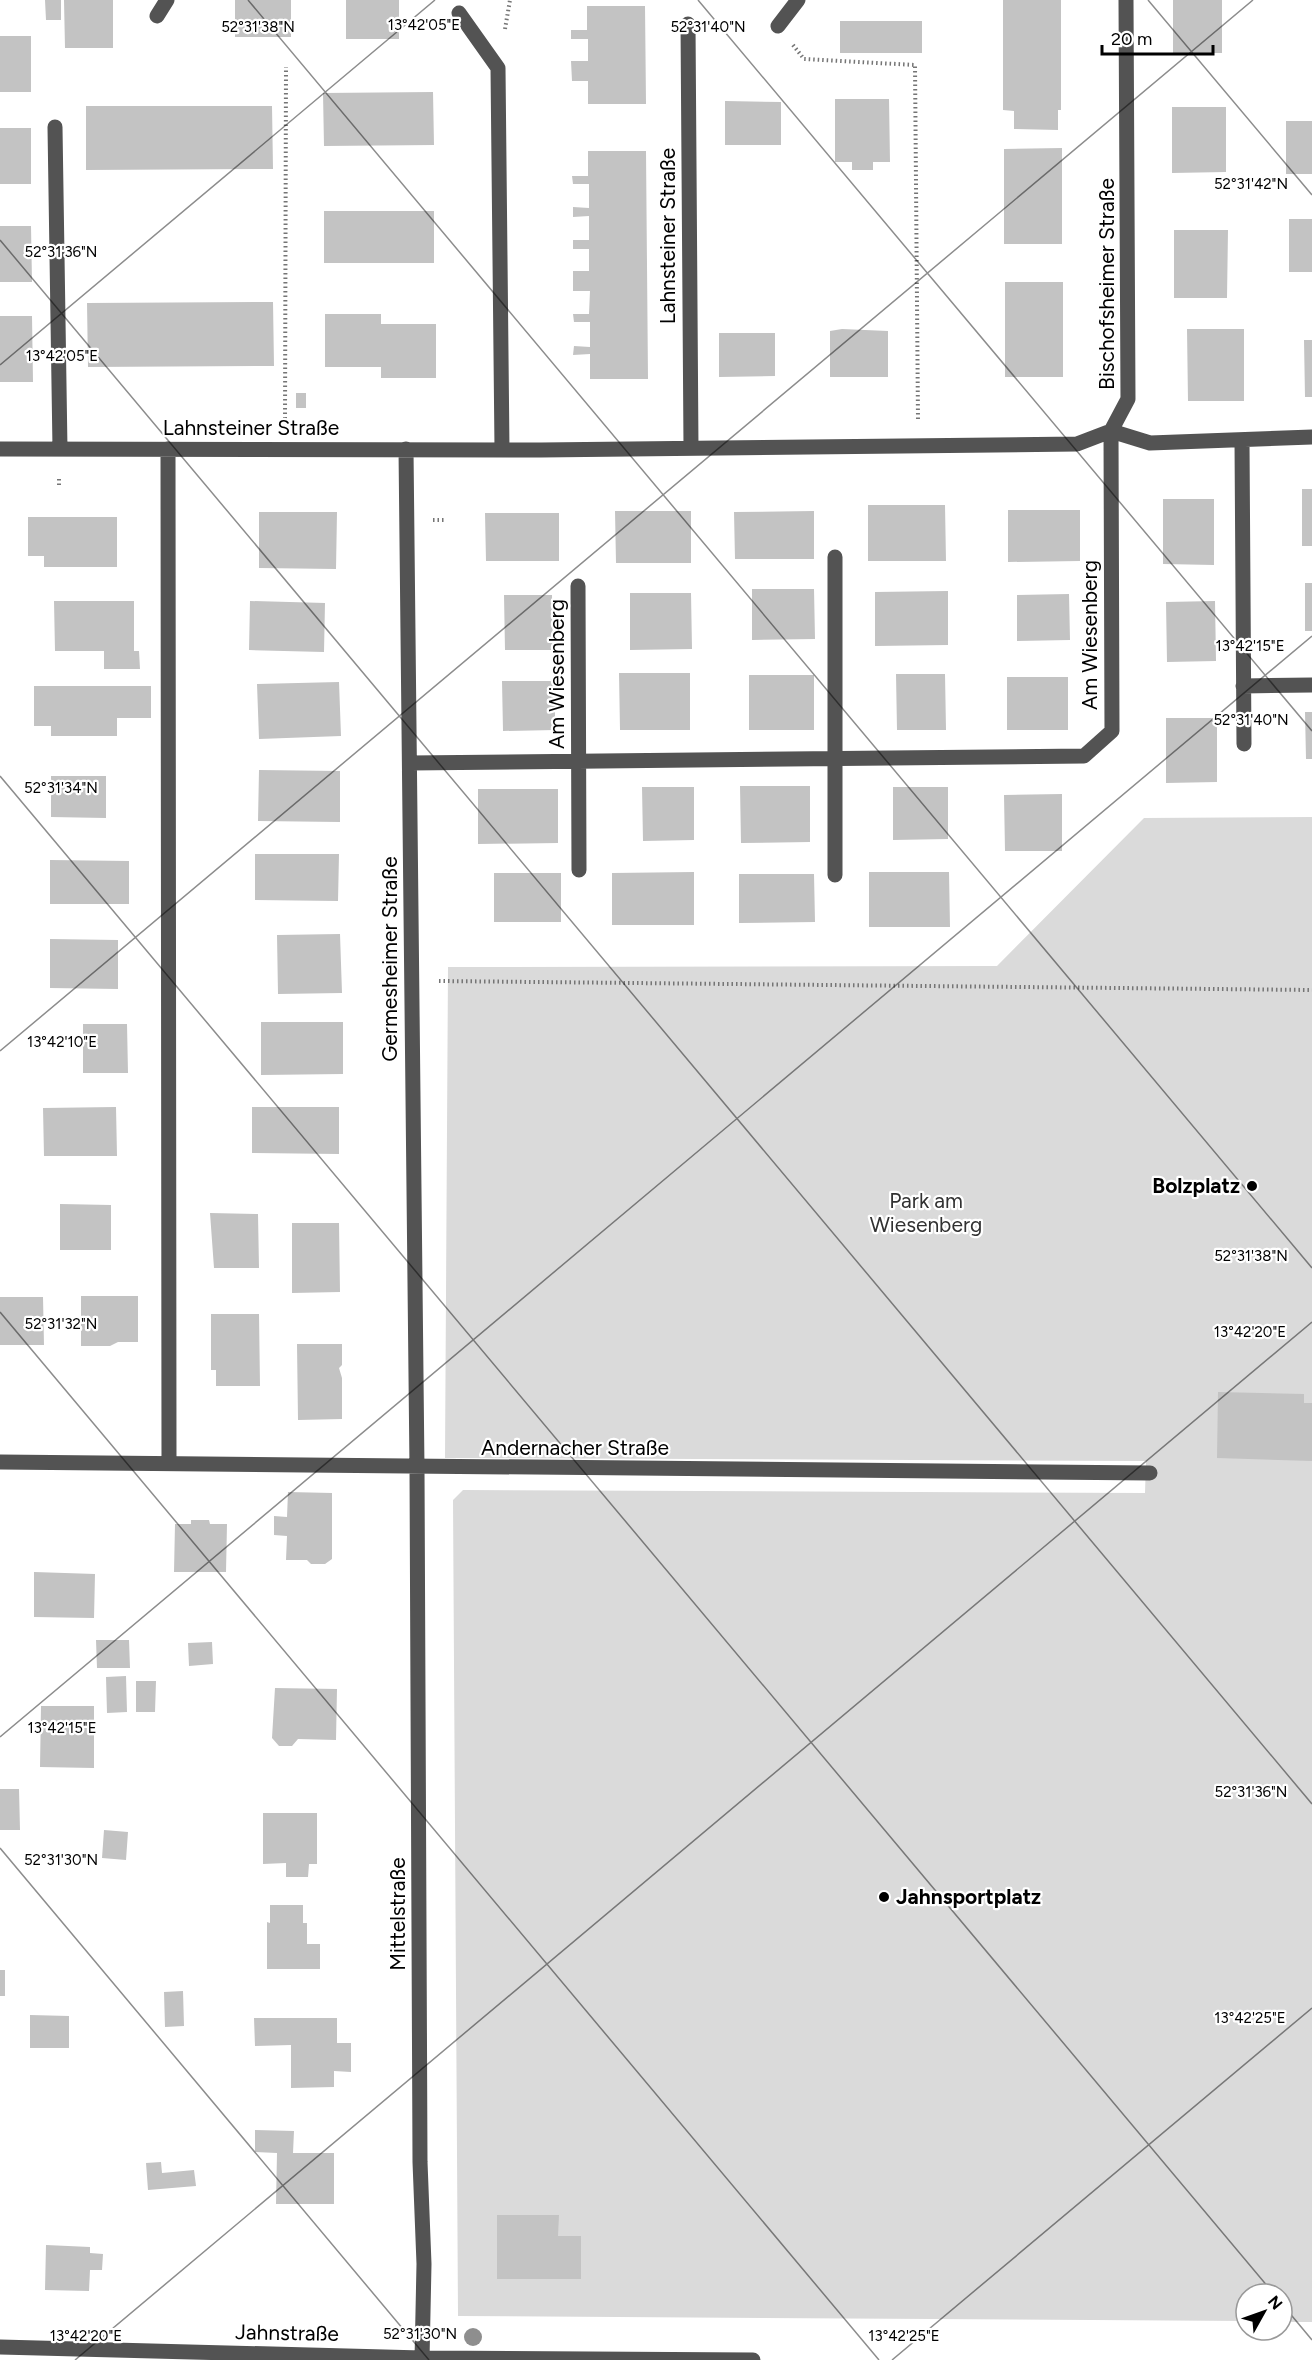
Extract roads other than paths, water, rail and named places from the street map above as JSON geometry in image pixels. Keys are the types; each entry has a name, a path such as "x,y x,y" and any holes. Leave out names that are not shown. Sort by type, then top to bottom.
{"street":[{"path":"157,16 167,0"},
{"path":"778,26 798,0"},
{"name":"Bischofsheimer Straße","path":"1111,431 1128,399 1126,0"},
{"path":"459,13 498,68 502,449"},
{"name":"Lahnsteiner Straße","path":"688,24 691,448"},
{"path":"55,127 60,449"},
{"path":"1111,431 1150,443 1312,437"},
{"name":"Lahnsteiner Straße","path":"0,449 502,449 1077,444 1111,431"},
{"name":"Am Wiesenberg","path":"410,763 1084,756 1112,731 1111,431"},
{"path":"1242,441 1244,744"},
{"path":"168,449 169,1463"},
{"name":"Germesheimer Straße","path":"406,449 417,1468"},
{"path":"835,557 835,875"},
{"name":"Am Wiesenberg","path":"578,586 579,870"},
{"path":"1243,686 1312,685"},
{"name":"Andernacher Straße","path":"0,1462 417,1468 1150,1473"},
{"name":"Mittelstraße","path":"417,1468 422,2359"},
{"name":"Jahnstraße","path":"0,2347 422,2359 753,2360"}],"place":[{"name":"Bolzplatz","path":"1252,1186"},
{"name":"Jahnsportplatz","path":"884,1897"}],"park label":[{"name":"Park am Wiesenberg","path":"926,1213"}]}
